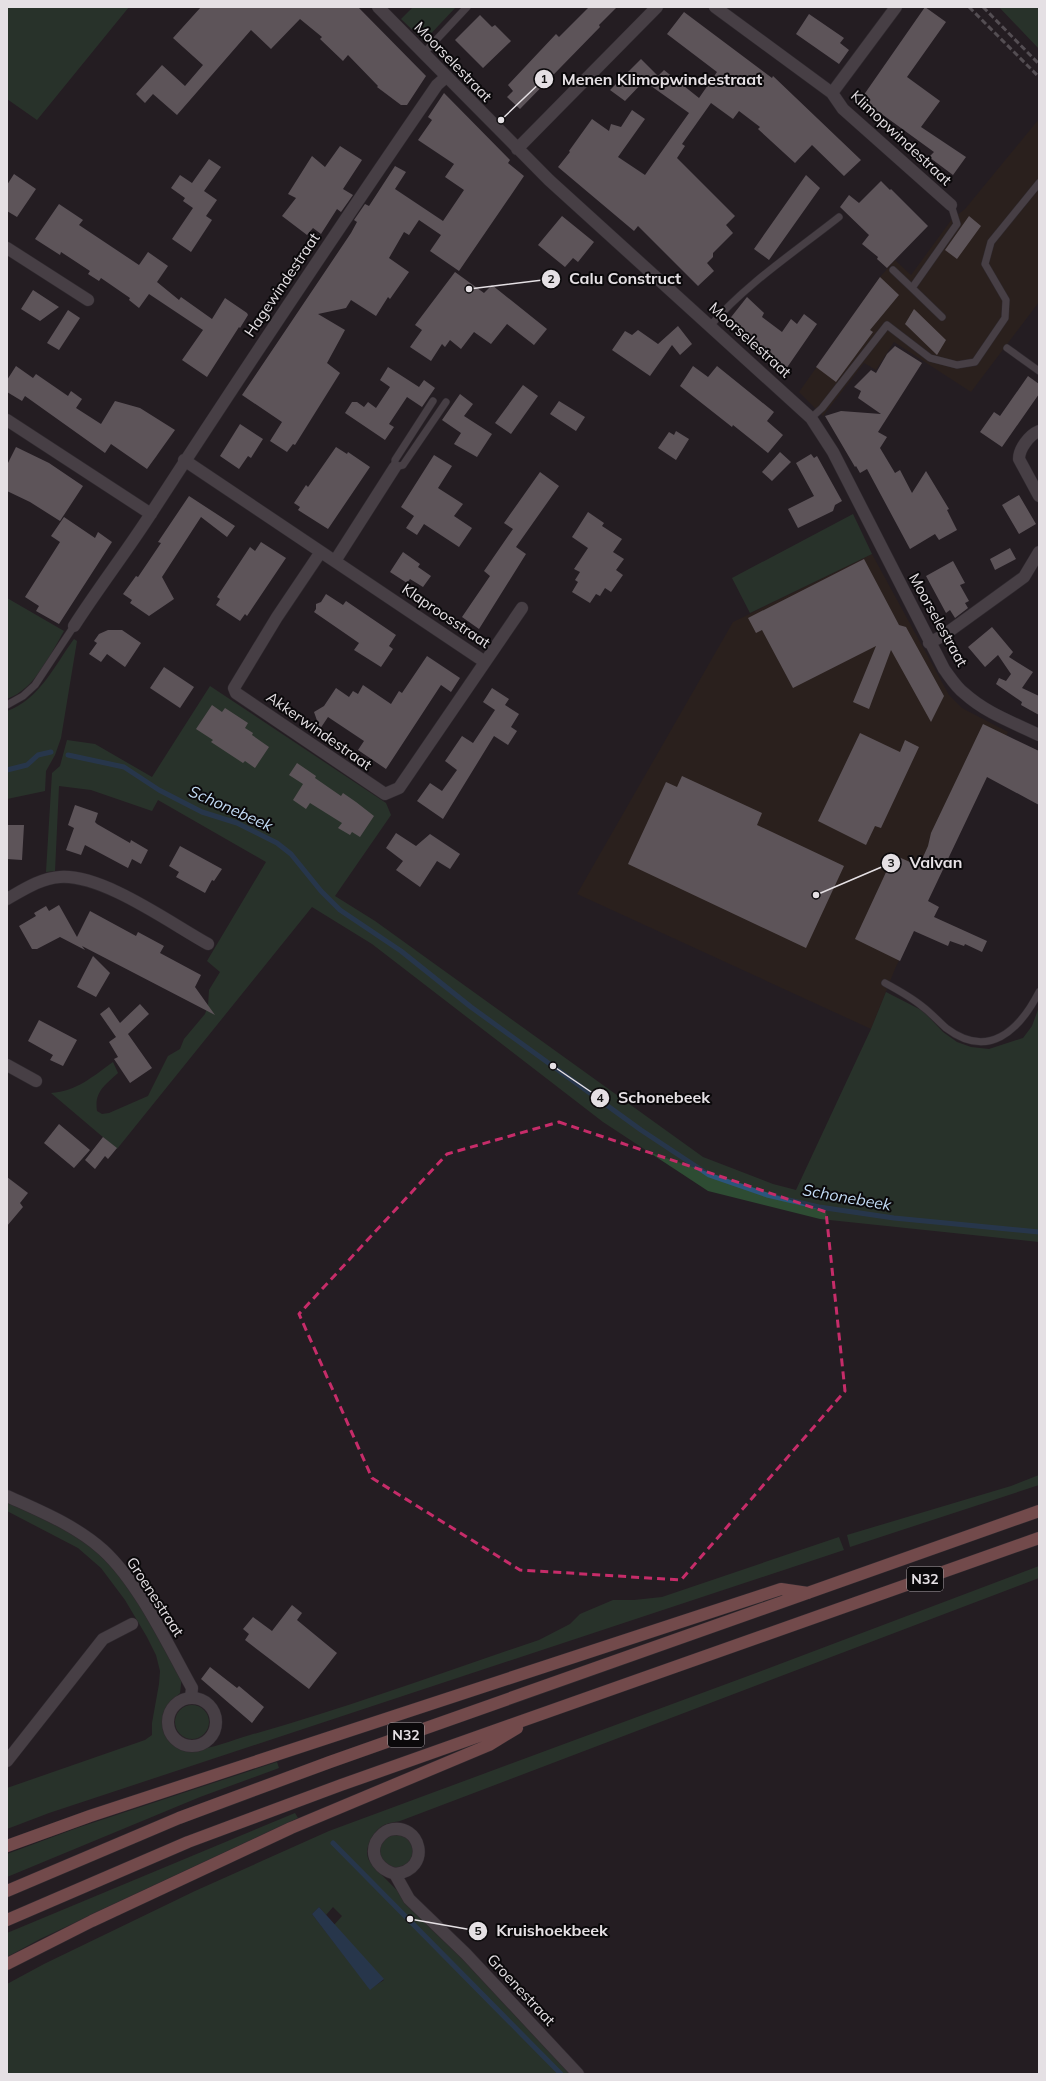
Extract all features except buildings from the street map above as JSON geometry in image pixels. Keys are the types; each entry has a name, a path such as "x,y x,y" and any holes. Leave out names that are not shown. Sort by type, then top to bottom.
{"highway":[{"name":"N32","path":"7,1891 179,1818 330,1762 1039,1511"},
{"name":"N32","path":"7,1920 188,1842 341,1785 1039,1538"},
{"path":"7,1846 90,1816 781,1589 810,1593"},
{"path":"7,1964 291,1828 489,1745 540,1714"}],"street":[{"name":"Moorselestraat","path":"378,7 517,149 811,418 833,452 929,643 944,669 962,692 985,709 1007,721 1039,735"},
{"path":"517,149 657,7"},
{"name":"Klimopwindestraat","path":"715,7 832,93 843,109 951,205"},
{"name":"Klimopwindestraat","path":"832,93 896,7"},
{"name":"Hagewindestraat","path":"74,626 151,514 184,460 366,188 437,85 446,77"},
{"path":"9,254 88,300"},
{"path":"7,420 151,514"},
{"path":"1039,431 1034,433 1019,452 1019,459 1039,496"},
{"name":"Klaproosstraat","path":"184,460 484,662 522,608"},
{"path":"335,561 395,467"},
{"path":"929,643 944,635 1024,577 1039,552"},
{"name":"Akkerwindestraat","path":"320,553 277,617 234,688 236,693 379,791 389,793 399,788 484,662"},
{"path":"7,899 43,880 60,876 79,878 96,882 154,912 208,944"},
{"path":"7,1065 36,1081"},
{"name":"Groenestraat","path":"7,1496 67,1525 87,1537 122,1571 143,1603 192,1688 192,1698"},
{"path":"7,1761 103,1639 132,1624"},
{"name":"Groenestraat","path":"395,1874 409,1899 466,1954 578,2074"}],"lane":[{"path":"423,54 467,7"},
{"path":"811,418 822,408 887,325 930,358 957,365 975,362 1005,318 1006,300 985,264 991,242 1039,183"},
{"path":"912,288 957,224 951,205"},
{"path":"710,326 722,312 839,217"},
{"path":"892,270 942,317"},
{"path":"1007,348 1039,371"},
{"path":"433,400 395,460 395,467 402,465 446,402"},
{"path":"7,705 23,696 35,685 74,626"},
{"path":"885,982 924,1007 947,1028 972,1041 995,1040 1016,1028 1039,992"}],"highlighted area":[{"path":"559,1122 826,1212 845,1391 681,1580 520,1570 372,1478 299,1314 447,1154"}],"shaded area":[{"path":"1039,119 1039,302 971,392 894,342 876,370 864,363 823,416 799,392 880,277 895,260 911,275 952,219 965,209"},
{"path":"872,554 949,695 962,708 1008,732 895,969 871,1029 577,894 733,622"}],"green space":[{"path":"7,7 129,7 37,120 7,99"},
{"path":"413,7 456,7 424,41 401,19"},
{"path":"999,7 1039,7 1039,49"},
{"path":"853,514 872,554 750,613 732,578"},
{"path":"7,598 64,631 34,679 26,688 7,699"},
{"path":"74,639 77,641 61,738 55,755 46,771 45,791 7,799 7,711 28,699 37,690 53,670"},
{"path":"210,686 386,803 391,815 335,896 375,921 703,1157 773,1184 796,1190 871,1029 886,992 923,1011 943,1032 957,1042 971,1047 989,1049 1023,1038 1032,1026 1039,1007 1039,1242 820,1219 708,1191 603,1122 372,944 312,907 117,1149 51,1093 60,1092 77,1086 113,1062 118,1073 105,1085 99,1094 97,1099 97,1111 102,1114 109,1113 148,1096 168,1056 180,1049 184,1039 205,1014 208,1006 209,990 220,972 207,961 266,862 158,800 152,811 91,790 59,786 55,871 46,872 52,773 60,766 67,740 95,744 152,777"},
{"path":"1039,1475 1039,1485 850,1547 847,1535 1011,1486"},
{"path":"7,1500 66,1528 102,1553 140,1604 182,1676 180,1693 170,1703 166,1710 164,1714 164,1723 167,1734 173,1744 180,1748 188,1749 215,1746 323,1713 539,1640 570,1624 580,1614 613,1600 634,1600 662,1597 839,1537 844,1550 49,1813 7,1829 7,1788 145,1740 152,1735 152,1723 160,1671 156,1655 147,1637 125,1600 101,1568 78,1548 7,1511"},
{"path":"1039,1566 1039,1578 400,1821 380,1827 373,1835 367,1849 369,1859 375,1868 493,1988 574,2074 7,2074 7,1984 44,1964 195,1891 329,1831 748,1676","holes":["319,1907 326,1915 333,1907 342,1916 334,1925 384,1980 370,1989 312,1914"]},
{"path":"189,1705 195,1705 204,1710 208,1716 208,1728 204,1734 195,1739 189,1739 180,1734 175,1725 175,1719 180,1710"},
{"path":"277,1762 279,1768 200,1797 7,1877 7,1854 77,1828"},
{"path":"295,1813 298,1818 40,1939 7,1957 7,1933"},
{"path":"399,1834 406,1836 411,1841 413,1851 411,1861 406,1866 393,1868 386,1866 381,1861 379,1848 381,1841 386,1836"}],"water":[{"path":"319,1907 384,1979 370,1990 312,1914"}],"waterway":[{"name":"Schonebeek","path":"7,770 27,765 38,755 51,752"},
{"name":"Schonebeek","path":"68,755 124,767 159,790 202,812 237,823 277,843 291,854 321,891 340,910 401,951 471,1007 641,1130 709,1175 767,1195 819,1207 894,1218 1039,1232"},
{"path":"333,1843 561,2074"}],"railway":[{"path":"969,7 1039,77"},
{"path":"983,7 1039,64"}],"place":[{"name":"Menen Klimopwindestraat","path":"501,120"},
{"name":"Calu Construct","path":"469,289"},
{"name":"Valvan","path":"816,895"},
{"name":"Schonebeek","path":"553,1066"},
{"name":"Kruishoekbeek","path":"410,1919"}]}
